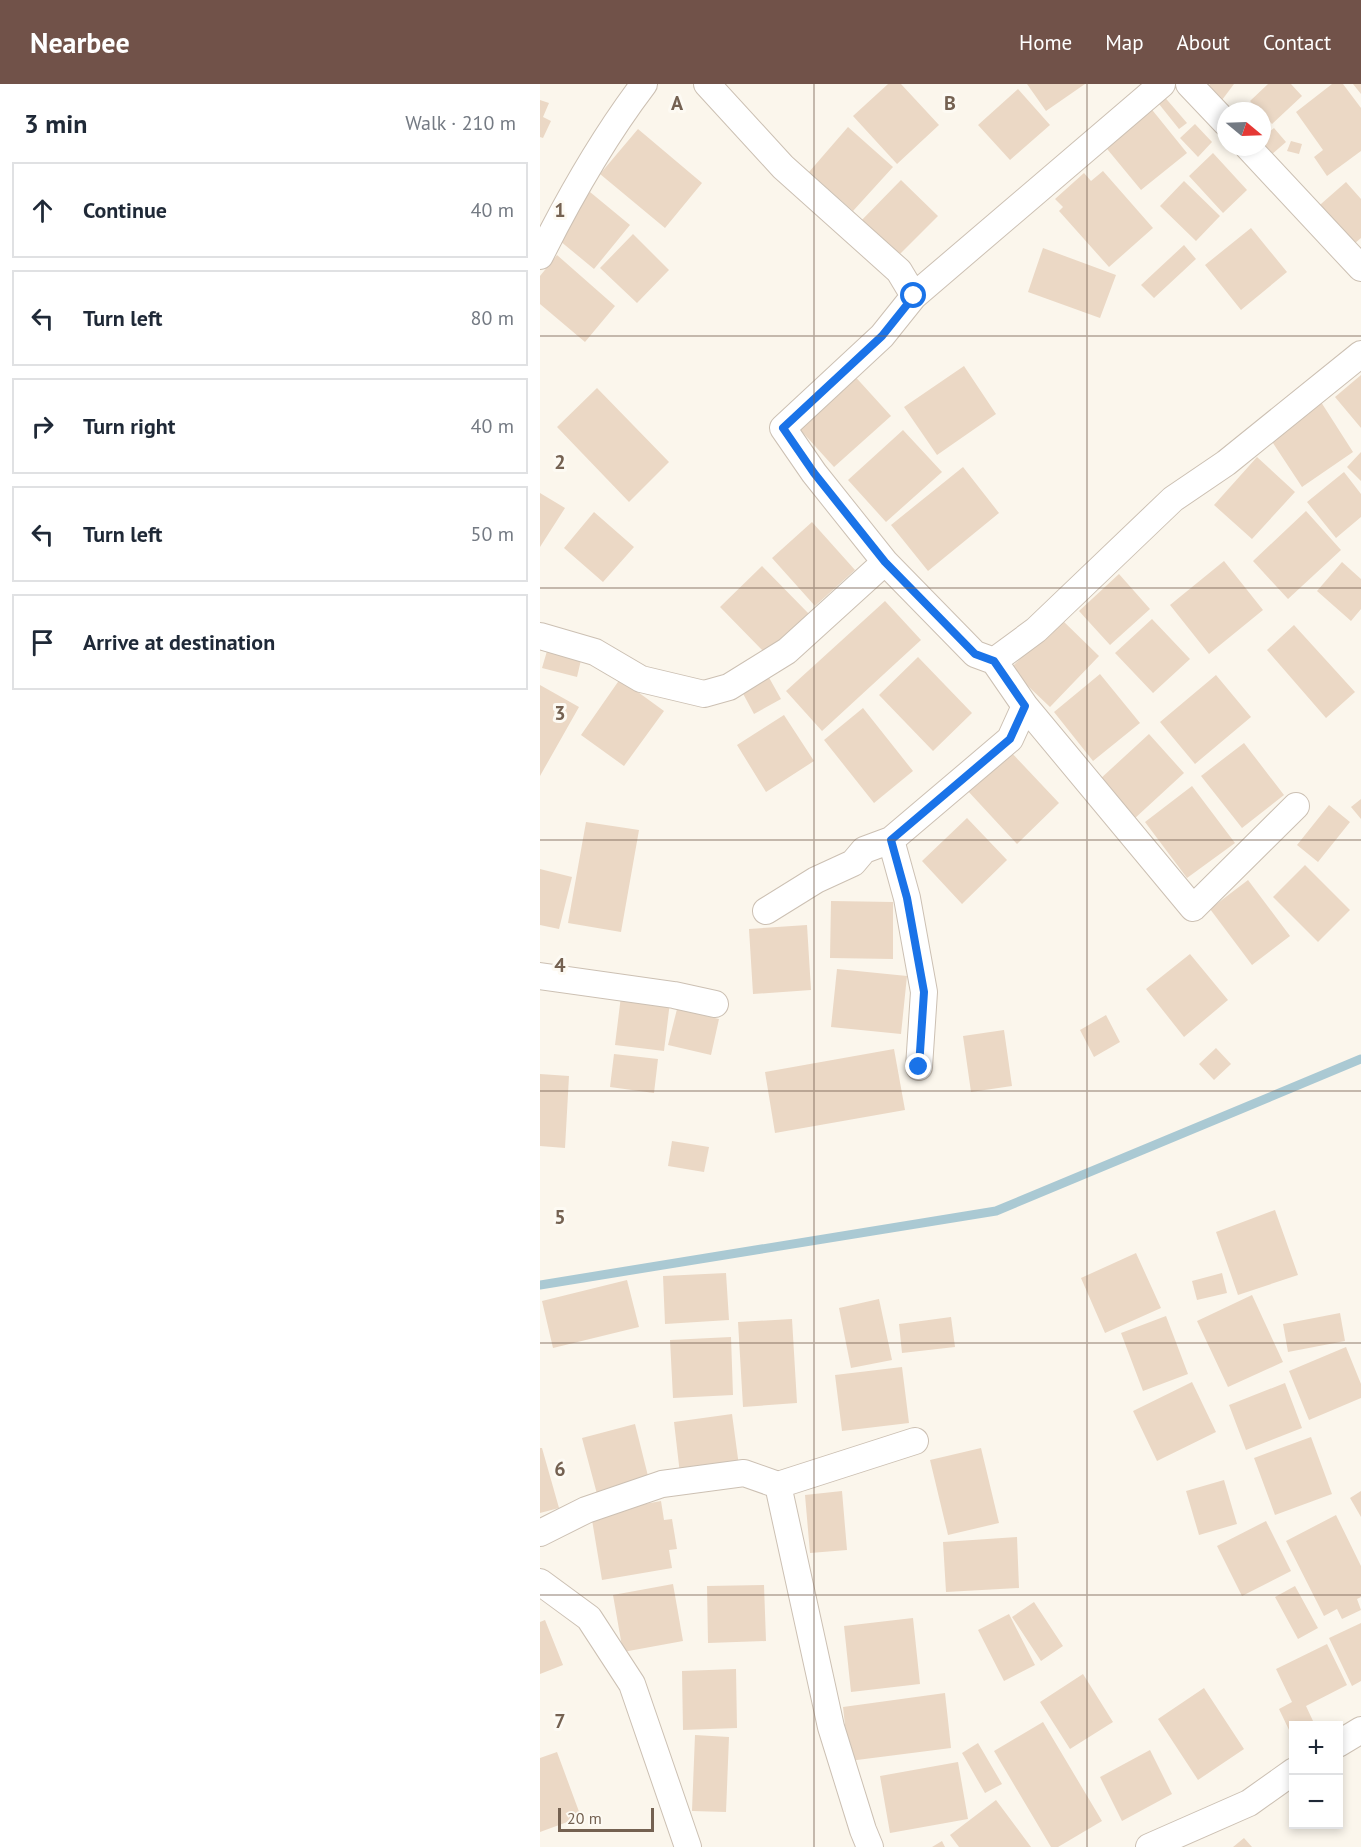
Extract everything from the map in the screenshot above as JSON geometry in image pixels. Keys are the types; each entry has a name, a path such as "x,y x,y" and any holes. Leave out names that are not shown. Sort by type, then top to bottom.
{"street":[{"path":"540,256 569,198 614,123 644,84"},
{"path":"707,84 783,167 899,271 914,296"},
{"path":"1162,84 914,296 882,336 783,428 814,473 885,562 975,654 994,661 1025,706 1193,908 1296,806"},
{"path":"1189,84 1217,114"},
{"path":"1256,156 1361,268"},
{"path":"994,661 1036,630 1173,499 1226,463 1361,354"},
{"path":"540,636 595,652 641,679 704,694 729,687 787,651 885,562"},
{"path":"766,911 816,880 853,863 864,850 891,840 1010,739 1025,706"},
{"path":"891,840 907,898 924,992 919,1067"},
{"path":"540,976 674,995 715,1004"},
{"path":"540,1533 586,1510 662,1485 744,1473 778,1485 915,1441"},
{"path":"778,1485 831,1727 870,1847"},
{"path":"540,1582 589,1618 632,1684 688,1847"},
{"path":"1343,1741 1361,1730"},
{"path":"1149,1847 1249,1803 1289,1774"}],"building":[{"path":"888,84 901,84 939,125 897,164 853,116"},
{"path":"1027,84 1085,84 1046,111"},
{"path":"1210,84 1234,84 1222,100 1207,88"},
{"path":"1268,84 1291,84 1302,96 1272,124 1271,102 1250,101"},
{"path":"1332,84 1343,84 1361,108 1361,151 1327,176 1314,157 1323,150 1296,112"},
{"path":"1353,84 1361,84 1361,94"},
{"path":"1018,89 1050,125 1010,160 978,125"},
{"path":"1162,94 1187,123 1179,129 1155,99"},
{"path":"540,100 549,103 543,117 551,121 543,138 540,137"},
{"path":"1149,106 1187,153 1141,190 1103,144"},
{"path":"1195,124 1212,142 1198,157 1180,138"},
{"path":"848,127 893,167 853,211 809,172"},
{"path":"1274,128 1286,142 1271,155 1271,130"},
{"path":"638,129 702,183 665,228 600,174"},
{"path":"1291,141 1302,144 1299,154 1287,151"},
{"path":"1213,153 1247,190 1223,213 1189,176"},
{"path":"1103,171 1153,228 1109,267 1059,211 1063,207 1055,199 1084,173 1091,181"},
{"path":"901,180 938,216 892,262 856,226"},
{"path":"1184,181 1220,216 1196,241 1160,206"},
{"path":"1346,182 1361,199 1361,238 1347,250 1313,211"},
{"path":"590,192 630,225 594,269 554,236"},
{"path":"1251,228 1287,272 1241,310 1205,265"},
{"path":"633,234 669,270 637,303 600,268"},
{"path":"1184,245 1196,259 1154,298 1141,285"},
{"path":"1043,248 1116,275 1100,318 1028,292"},
{"path":"557,255 615,306 585,342 540,304 540,276"},
{"path":"964,366 996,414 937,455 904,407"},
{"path":"851,372 891,416 834,467 795,424"},
{"path":"1361,375 1361,428 1335,397"},
{"path":"597,388 669,462 629,502 557,427"},
{"path":"1321,402 1353,452 1302,487 1269,437"},
{"path":"903,430 942,472 886,522 848,480"},
{"path":"1361,452 1361,481 1347,467"},
{"path":"1257,457 1295,492 1252,539 1214,505"},
{"path":"963,467 999,513 928,571 891,525"},
{"path":"1344,472 1361,494 1361,517 1336,538 1307,502"},
{"path":"540,493 565,508 540,547"},
{"path":"1306,511 1341,550 1288,599 1253,561"},
{"path":"594,512 634,547 603,582 564,548"},
{"path":"812,522 855,570 815,606 772,558"},
{"path":"1224,561 1263,610 1209,654 1170,605"},
{"path":"1342,562 1361,579 1361,609 1351,621 1317,591"},
{"path":"762,566 809,614 767,655 720,607"},
{"path":"1119,574 1150,609 1110,645 1079,611"},
{"path":"885,601 921,640 822,731 786,691"},
{"path":"1060,618 1099,656 1050,707 1010,669"},
{"path":"1152,619 1190,659 1153,693 1115,653"},
{"path":"1294,625 1355,692 1326,718 1267,650"},
{"path":"547,651 581,660 577,677 542,668"},
{"path":"918,657 972,713 933,751 879,695"},
{"path":"767,674 781,699 754,714 740,688"},
{"path":"1100,674 1140,723 1093,761 1054,712"},
{"path":"1216,675 1251,717 1195,764 1160,722"},
{"path":"620,679 664,711 624,766 581,735"},
{"path":"540,685 579,707 540,776"},
{"path":"863,708 913,771 874,803 824,740"},
{"path":"784,715 814,761 766,792 737,745"},
{"path":"1149,734 1184,773 1134,819 1099,780"},
{"path":"1244,743 1284,795 1242,828 1201,776"},
{"path":"1009,750 1059,803 1017,844 967,790"},
{"path":"1192,786 1235,843 1187,878 1145,822"},
{"path":"1361,799 1361,819 1351,807"},
{"path":"1329,805 1350,822 1318,862 1297,845"},
{"path":"967,818 1007,860 962,904 922,861"},
{"path":"586,822 639,830 621,932 568,923"},
{"path":"1305,865 1350,910 1318,942 1273,897"},
{"path":"540,869 572,877 559,929 540,925"},
{"path":"1248,880 1290,936 1252,965 1210,909"},
{"path":"831,901 893,902 893,959 830,958"},
{"path":"807,925 811,990 753,994 749,929"},
{"path":"1190,954 1228,1000 1184,1037 1146,989"},
{"path":"837,969 907,976 901,1034 831,1027"},
{"path":"621,996 670,1002 664,1051 615,1045"},
{"path":"677,1009 719,1019 711,1055 668,1045"},
{"path":"1106,1015 1120,1042 1094,1057 1080,1030"},
{"path":"1004,1030 1012,1086 971,1092 963,1036"},
{"path":"1216,1048 1231,1064 1214,1080 1199,1064"},
{"path":"894,1049 905,1110 775,1133 765,1072"},
{"path":"614,1054 658,1059 654,1093 610,1087"},
{"path":"540,1074 569,1076 565,1148 540,1146"},
{"path":"672,1141 709,1147 704,1172 668,1166"},
{"path":"1275,1210 1298,1275 1238,1295 1216,1232"},
{"path":"1136,1253 1161,1308 1105,1333 1081,1278"},
{"path":"726,1273 729,1320 665,1324 663,1276"},
{"path":"1222,1273 1227,1293 1197,1300 1192,1281"},
{"path":"627,1280 639,1327 553,1348 542,1301"},
{"path":"1252,1295 1283,1362 1228,1387 1197,1321"},
{"path":"879,1299 892,1360 851,1368 839,1308"},
{"path":"1340,1313 1345,1341 1288,1352 1283,1324"},
{"path":"1166,1316 1188,1374 1143,1391 1121,1333"},
{"path":"951,1317 955,1347 902,1353 899,1324"},
{"path":"792,1319 797,1403 743,1407 738,1322"},
{"path":"731,1337 733,1395 673,1398 670,1340"},
{"path":"1346,1347 1361,1384 1361,1398 1309,1420 1289,1371"},
{"path":"902,1367 909,1423 842,1431 835,1375"},
{"path":"1192,1382 1216,1432 1157,1461 1133,1411"},
{"path":"1285,1383 1302,1428 1246,1450 1229,1405"},
{"path":"732,1414 739,1466 680,1474 674,1422"},
{"path":"635,1424 649,1480 597,1494 582,1438"},
{"path":"1311,1437 1332,1494 1275,1515 1254,1458"},
{"path":"540,1448 542,1448 559,1508 540,1513"},
{"path":"981,1448 999,1523 948,1535 930,1460"},
{"path":"1224,1480 1237,1524 1199,1535 1186,1491"},
{"path":"842,1491 847,1550 810,1553 805,1495"},
{"path":"1361,1491 1361,1517 1350,1498"},
{"path":"661,1501 664,1520 672,1519 677,1549 669,1550 672,1568 602,1580 591,1514"},
{"path":"1336,1515 1361,1566 1361,1597 1357,1599 1361,1610 1342,1619 1337,1609 1324,1616 1286,1541"},
{"path":"1266,1521 1291,1571 1242,1596 1217,1546"},
{"path":"1017,1537 1019,1588 946,1592 943,1542"},
{"path":"673,1584 683,1641 623,1652 613,1595"},
{"path":"764,1585 766,1641 708,1643 707,1586"},
{"path":"1295,1586 1318,1628 1298,1639 1275,1597"},
{"path":"1034,1602 1063,1646 1041,1661 1012,1617"},
{"path":"1009,1614 1035,1665 1004,1681 978,1630"},
{"path":"913,1618 920,1684 851,1692 844,1626"},
{"path":"545,1620 563,1665 540,1674 540,1622"},
{"path":"1361,1623 1361,1681 1352,1686 1329,1638"},
{"path":"1327,1644 1347,1685 1306,1706 1313,1721 1289,1721 1289,1730 1279,1709 1292,1702 1276,1669"},
{"path":"736,1669 737,1728 683,1730 682,1671"},
{"path":"1083,1674 1113,1722 1070,1749 1040,1702"},
{"path":"1204,1688 1244,1749 1198,1780 1158,1719"},
{"path":"945,1693 951,1748 849,1761 843,1707"},
{"path":"1043,1722 1102,1821 1058,1847 1051,1847 994,1751"},
{"path":"695,1735 729,1737 726,1812 692,1811"},
{"path":"978,1743 1002,1784 985,1793 962,1753"},
{"path":"1150,1750 1172,1794 1122,1821 1100,1777"},
{"path":"557,1752 581,1817 540,1832 540,1758"},
{"path":"958,1762 968,1819 890,1833 880,1776"},
{"path":"996,1800 1031,1847 959,1847 950,1835"},
{"path":"1244,1838 1252,1847 1233,1847"},
{"path":"942,1841 945,1847 932,1847"}],"waterway":[{"path":"540,1285 996,1211 1361,1059"}],"route":[{"path":"914,296 882,336 783,428 814,473 885,562 975,654 994,661 1025,706 1010,739 891,840 907,898 924,992 919,1067"}]}
